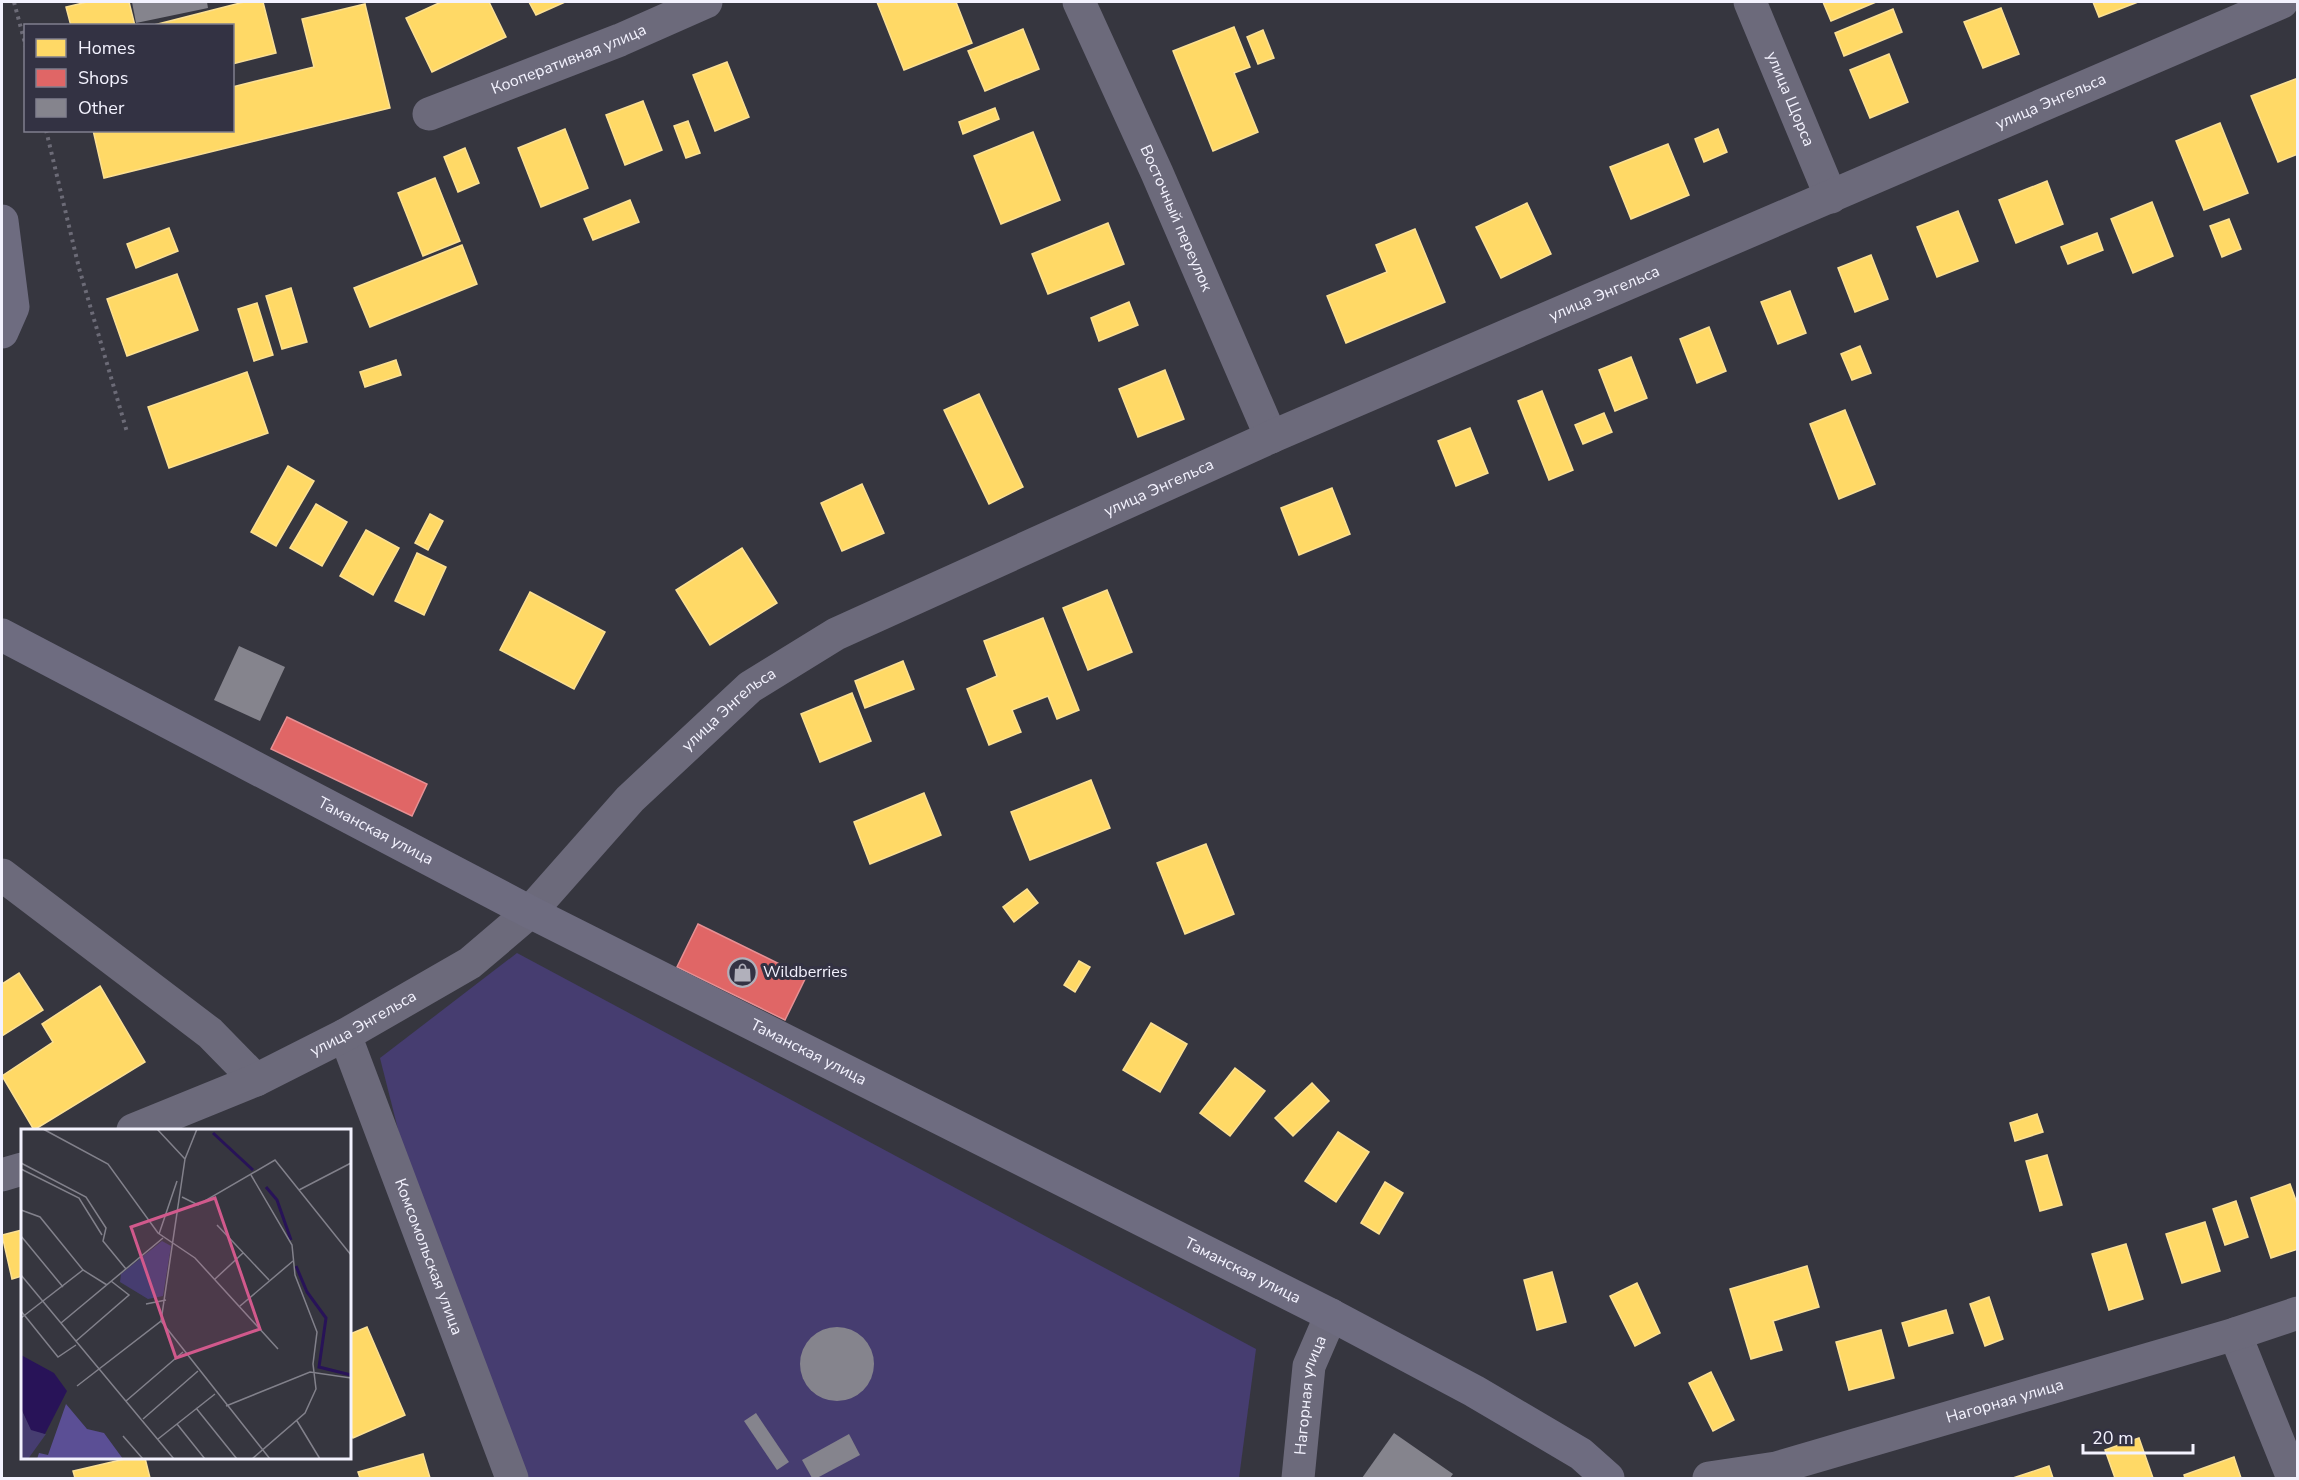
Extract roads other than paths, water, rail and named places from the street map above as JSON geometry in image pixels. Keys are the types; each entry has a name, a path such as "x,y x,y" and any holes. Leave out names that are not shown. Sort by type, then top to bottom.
{"street":[{"name":"Кооперативная улица","path":"429,114 620,40 706,2"},
{"name":"Восточный переулок","path":"1079,2 1157,173 1271,437"},
{"name":"улица Щорса","path":"1750,2 1831,197"},
{"name":"улица Энгельса","path":"138,1129 256,1080 345,1035 470,963 530,912 630,799 750,687 836,634 1271,437 2282,2"},
{"path":"2,221 13,307 2,332"},
{"name":"Таманская улица","path":"2,635 530,912 1331,1315 1474,1391 1581,1454 1608,1479"},
{"path":"2,875 210,1033 256,1080"},
{"name":"Комсомольская улица","path":"345,1035 512,1479"},
{"path":"2,1175 21,1169"},
{"name":"Нагорная улица","path":"1709,1479 1776,1468 2235,1334 2298,1313"},
{"name":"Нагорная улица","path":"1298,1479 1309,1366 1331,1315"},
{"path":"2235,1334 2293,1479"}],"place":[{"name":"Wildberries","path":"742,972"}]}
